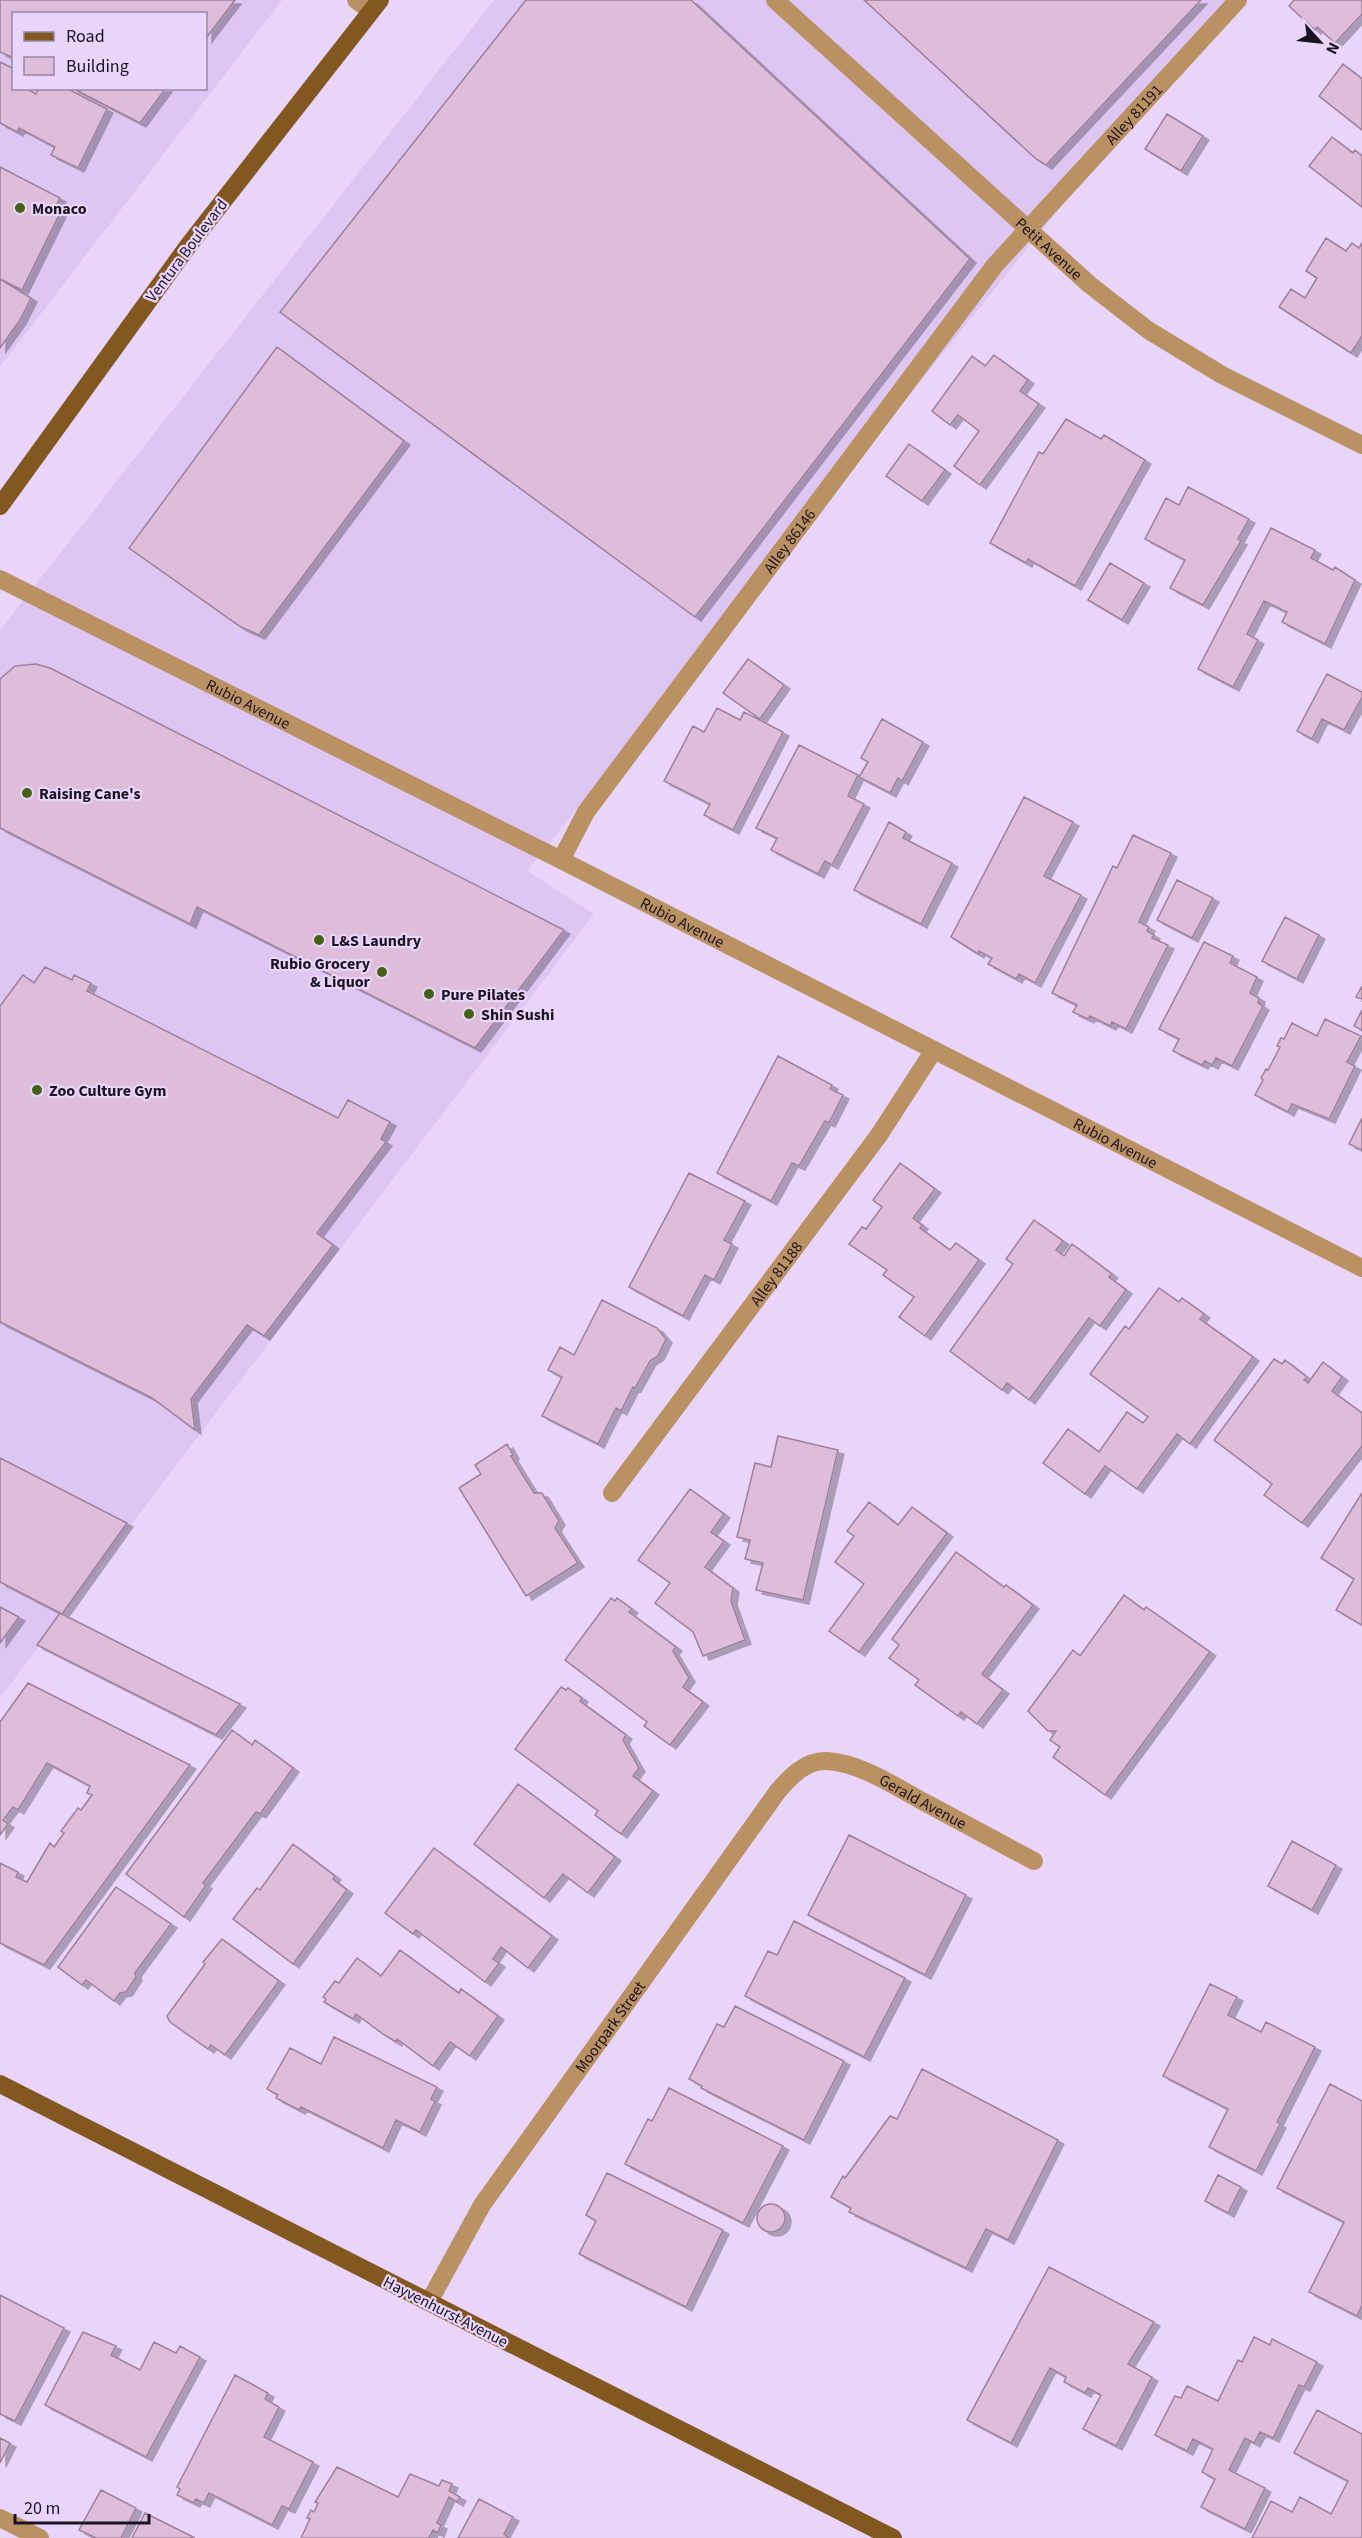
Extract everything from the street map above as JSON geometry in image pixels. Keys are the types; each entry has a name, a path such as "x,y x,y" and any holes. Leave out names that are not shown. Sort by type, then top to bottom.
{"main road":[{"name":"Ventura Boulevard","path":"0,506 188,246 375,6"},
{"name":"Hayvenhurst Avenue","path":"0,2084 893,2538"}],"street":[{"path":"356,0 375,6"},
{"name":"Petit Avenue","path":"775,0 1090,285 1148,330 1222,375 1362,445"},
{"name":"Alley 81191","path":"1027,228 1238,0"},
{"name":"Alley 86146","path":"561,860 586,812 995,265 1027,228"},
{"name":"Rubio Avenue","path":"0,579 561,860 1362,1268"},
{"name":"Alley 81188","path":"612,1493 879,1135 934,1050"},
{"name":"Gerald Avenue","path":"808,1765 826,1761 850,1767 893,1785 1034,1861"},
{"name":"Moorpark Street","path":"429,2302 482,2205 778,1791 793,1773 808,1765"},
{"path":"0,2518 40,2538"}],"shaded area":[{"path":"0,0 282,0 0,367"},
{"path":"494,0 1227,0 527,871 594,914 0,1698 0,630"}],"building":[{"path":"0,0 235,0 207,37 207,12 12,12 12,57 0,52"},
{"path":"526,0 691,0 970,259 695,617 280,312"},
{"path":"864,0 1201,0 1046,165 1036,159"},
{"path":"1294,0 1362,0 1362,14 1335,43 1317,27 1315,30 1289,6"},
{"path":"0,62 12,68 12,90 29,90 36,94 38,90 70,90 107,109 78,168 51,155 55,147 19,128 17,132 0,123"},
{"path":"1343,64 1362,79 1362,130 1319,96"},
{"path":"76,90 165,90 140,123"},
{"path":"1167,114 1203,136 1181,171 1145,149"},
{"path":"1332,137 1353,153 1355,150 1362,156 1362,207 1309,166"},
{"path":"0,167 60,198 57,204 63,207 22,290 0,279"},
{"path":"1326,238 1346,251 1352,243 1359,248 1362,243 1362,336 1351,353 1279,307 1291,289 1305,298 1317,278 1306,271"},
{"path":"0,279 31,298 20,320 0,348"},
{"path":"277,347 404,441 259,635 241,627 129,548"},
{"path":"994,355 1028,380 1020,391 1039,404 980,485 954,466 979,431 958,415 950,425 932,411 972,356 985,366"},
{"path":"1066,419 1101,439 1104,435 1145,460 1075,586 1028,559 1026,563 990,543 1039,452 1043,454"},
{"path":"909,444 945,470 922,501 886,476"},
{"path":"1188,487 1249,519 1238,539 1241,541 1203,605 1170,588 1185,560 1145,539 1166,498 1179,505"},
{"path":"1271,528 1315,550 1311,558 1333,570 1335,567 1355,580 1325,644 1282,622 1287,612 1264,601 1247,634 1258,640 1233,687 1198,669"},
{"path":"1110,563 1144,583 1122,620 1088,600"},
{"path":"748,659 784,685 760,719 723,693"},
{"path":"36,664 50,668 564,930 475,1048 197,907 190,924 0,828 0,679 15,666"},
{"path":"1327,674 1362,692 1362,697 1344,730 1322,719 1312,739 1297,731"},
{"path":"717,708 740,720 744,712 783,732 733,830 704,815 710,804 664,781 693,726 704,732"},
{"path":"882,719 923,742 902,781 898,778 890,793 859,777 868,762 861,758"},
{"path":"799,745 858,775 848,796 864,804 832,865 825,861 818,874 771,850 777,838 756,828"},
{"path":"1024,797 1073,822 1044,876 1081,895 1035,983 1019,974 1016,979 988,964 992,958 979,951 978,954 951,937"},
{"path":"889,822 906,832 903,838 952,863 921,924 854,890"},
{"path":"1133,835 1171,853 1139,922 1149,927 1147,931 1154,935 1152,938 1168,945 1126,1029 1112,1022 1110,1026 1090,1016 1088,1019 1073,1012 1077,1005 1052,993 1113,866 1117,868"},
{"path":"1177,880 1213,898 1192,938 1157,920"},
{"path":"1285,917 1319,935 1297,979 1262,961"},
{"path":"1204,942 1233,956 1230,963 1257,977 1250,993 1259,998 1258,1003 1263,1006 1232,1066 1216,1058 1212,1065 1205,1061 1202,1065 1173,1051 1179,1039 1159,1029"},
{"path":"45,967 72,980 74,975 91,983 87,991 338,1118 348,1100 390,1122 381,1139 386,1142 317,1233 333,1245 264,1336 247,1325 191,1399 195,1430 152,1398 0,1322 0,1006 23,975 34,983"},
{"path":"1362,986 1362,999 1356,997"},
{"path":"1362,1010 1362,1030 1354,1026"},
{"path":"1325,1019 1361,1036 1347,1062 1355,1066 1329,1119 1292,1104 1288,1112 1255,1095 1263,1080 1261,1078 1280,1047 1277,1046 1281,1038 1284,1039 1292,1023 1317,1036"},
{"path":"778,1056 832,1085 830,1089 843,1095 829,1123 825,1121 799,1166 792,1163 771,1201 717,1173"},
{"path":"1362,1118 1362,1150 1349,1144"},
{"path":"900,1163 935,1189 913,1218 922,1225 920,1228 950,1250 956,1243 979,1260 925,1336 899,1317 914,1297 883,1275 887,1270 849,1244 862,1227 866,1229 882,1207 873,1200"},
{"path":"689,1173 745,1201 724,1240 732,1244 714,1280 705,1275 683,1316 629,1287"},
{"path":"1034,1220 1063,1241 1056,1250 1064,1256 1072,1244 1112,1274 1109,1277 1126,1290 1100,1326 1089,1318 1029,1400 1007,1383 1002,1390 950,1351 1013,1264 1006,1259"},
{"path":"1159,1288 1179,1302 1182,1298 1204,1314 1200,1319 1253,1357 1190,1444 1177,1434 1137,1489 1105,1466 1085,1494 1043,1463 1068,1429 1099,1452 1127,1412 1143,1423 1148,1417 1090,1374 1125,1326 1129,1329"},
{"path":"602,1300 657,1328 666,1339 658,1356 650,1361 635,1388 633,1387 621,1411 616,1408 598,1444 542,1416 562,1377 548,1370 560,1347 574,1355"},
{"path":"1274,1359 1282,1364 1285,1360 1307,1377 1304,1380 1308,1383 1323,1362 1342,1377 1332,1391 1362,1413 1362,1446 1302,1523 1264,1495 1272,1484 1214,1440"},
{"path":"778,1436 838,1450 803,1600 756,1590 763,1563 745,1559 750,1540 737,1537 755,1463 771,1467"},
{"path":"507,1444 513,1455 511,1456 534,1493 542,1493 559,1521 555,1528 578,1563 526,1596 459,1488 481,1474 475,1465"},
{"path":"0,1458 127,1523 62,1614 0,1582"},
{"path":"690,1489 724,1514 711,1532 724,1541 705,1567 733,1588 731,1601 745,1640 703,1656 693,1632 655,1603 670,1583 638,1560"},
{"path":"1362,1493 1362,1625 1336,1610 1354,1579 1321,1558"},
{"path":"869,1502 898,1525 912,1507 947,1533 859,1652 829,1631 864,1584 835,1562 854,1536 847,1531"},
{"path":"956,1552 1033,1605 982,1674 1003,1690 977,1724 961,1712 958,1716 915,1685 919,1680 889,1658 899,1645 892,1639"},
{"path":"1124,1595 1144,1610 1146,1607 1210,1652 1105,1795 1053,1757 1060,1747 1050,1740 1056,1731 1048,1731 1028,1711 1073,1650 1080,1656"},
{"path":"611,1598 615,1601 617,1598 632,1609 629,1612 676,1647 673,1651 689,1678 683,1687 703,1702 670,1745 644,1726 647,1722 565,1660"},
{"path":"0,1607 19,1617 0,1643"},
{"path":"60,1613 240,1704 216,1735 37,1645"},
{"path":"28,1683 190,1765 44,1965 0,1943 0,1863 18,1872 16,1877 27,1882 50,1843 54,1847 64,1833 61,1831 78,1808 81,1810 92,1795 87,1793 90,1786 47,1763 18,1810 13,1807 3,1820 8,1824 0,1835 0,1722"},
{"path":"561,1687 566,1690 568,1688 582,1698 580,1701 626,1735 623,1740 639,1768 633,1776 653,1791 621,1834 595,1815 598,1811 515,1749"},
{"path":"232,1730 252,1745 255,1740 293,1768 260,1814 256,1812 203,1883 206,1885 184,1917 126,1874"},
{"path":"518,1784 615,1857 588,1893 563,1874 544,1898 474,1844"},
{"path":"849,1835 966,1895 925,1975 808,1915"},
{"path":"1292,1841 1336,1865 1312,1910 1268,1886"},
{"path":"293,1844 335,1876 333,1879 347,1890 293,1964 233,1919 257,1888 260,1890"},
{"path":"434,1848 552,1936 528,1968 501,1947 493,1959 499,1963 485,1982 416,1930 413,1934 385,1913"},
{"path":"116,1887 171,1924 135,1973 136,1977 126,1992 120,1993 114,2001 86,1980 82,1985 58,1967"},
{"path":"794,1921 905,1978 864,2057 745,1996 768,1951 777,1955"},
{"path":"222,1939 279,1981 225,2055 211,2045 208,2049 170,2022 167,2016 205,1964 203,1962"},
{"path":"400,1950 459,1993 461,1989 498,2016 470,2056 450,2042 433,2066 397,2039 396,2042 356,2014 353,2019 324,2002 326,1999 323,1997 335,1981 339,1983 357,1958 381,1976"},
{"path":"1210,1984 1237,1997 1228,2015 1261,2032 1266,2022 1315,2047 1277,2122 1280,2124 1256,2171 1209,2147 1228,2109 1163,2076"},
{"path":"735,2006 844,2061 804,2140 701,2088 702,2086 689,2079 717,2024 724,2027"},
{"path":"334,2037 437,2087 431,2099 435,2101 420,2132 396,2120 383,2148 301,2107 299,2110 276,2098 278,2095 267,2089 290,2048 321,2064"},
{"path":"922,2069 1058,2140 1008,2240 986,2229 966,2268 849,2212 851,2208 831,2197 843,2176 845,2178 890,2116 897,2119"},
{"path":"1330,2084 1362,2101 1362,2305 1357,2316 1309,2292 1344,2222 1277,2188"},
{"path":"669,2088 783,2146 743,2223 625,2164 648,2119 652,2121"},
{"path":"607,2173 723,2230 686,2307 579,2254 596,2221 586,2215"},
{"path":"1218,2175 1241,2187 1228,2213 1205,2201"},
{"path":"771,2204 781,2208 785,2218 781,2228 771,2232 761,2228 757,2218 761,2208"},
{"path":"1049,2267 1154,2322 1128,2364 1152,2377 1116,2446 1083,2429 1101,2395 1088,2388 1085,2393 1064,2382 1066,2377 1050,2368 1011,2443 967,2420"},
{"path":"0,2295 64,2328 15,2421 0,2414"},
{"path":"83,2332 116,2346 111,2355 140,2370 154,2342 176,2353 180,2346 200,2357 146,2457 45,2405"},
{"path":"1254,2337 1270,2345 1272,2339 1317,2362 1304,2387 1299,2385 1273,2438 1260,2432 1254,2443 1245,2438 1229,2470 1265,2488 1245,2529 1201,2507 1215,2479 1202,2472 1213,2449 1193,2439 1187,2451 1155,2435 1175,2396 1181,2398 1187,2386 1218,2401 1238,2360 1242,2362"},
{"path":"235,2375 268,2393 265,2399 279,2407 264,2437 313,2462 289,2509 282,2506 272,2525 209,2493 204,2503 196,2499 194,2503 177,2495 180,2489 177,2487"},
{"path":"1317,2410 1362,2434 1362,2538 1252,2538 1271,2501 1292,2512 1300,2497 1331,2514 1348,2481 1294,2453"},
{"path":"0,2438 10,2443 0,2463"},
{"path":"337,2467 398,2497 410,2474 439,2486 442,2480 452,2484 449,2491 460,2497 457,2502 449,2497 437,2523 441,2525 438,2533 433,2530 429,2538 301,2538 310,2519 307,2518 311,2510 314,2512 318,2503 315,2502"},
{"path":"101,2490 136,2508 121,2538 96,2538 79,2530"},
{"path":"479,2499 513,2517 504,2534 509,2538 458,2538"},
{"path":"145,2513 195,2538 132,2538"}],"place":[{"name":"Monaco","path":"20,208"},
{"name":"Raising Cane's","path":"27,793"},
{"name":"L&S Laundry","path":"319,940"},
{"name":"Rubio Grocery & Liquor","path":"382,972"},
{"name":"Pure Pilates","path":"429,994"},
{"name":"Shin Sushi","path":"469,1014"},
{"name":"Zoo Culture Gym","path":"37,1090"}]}
